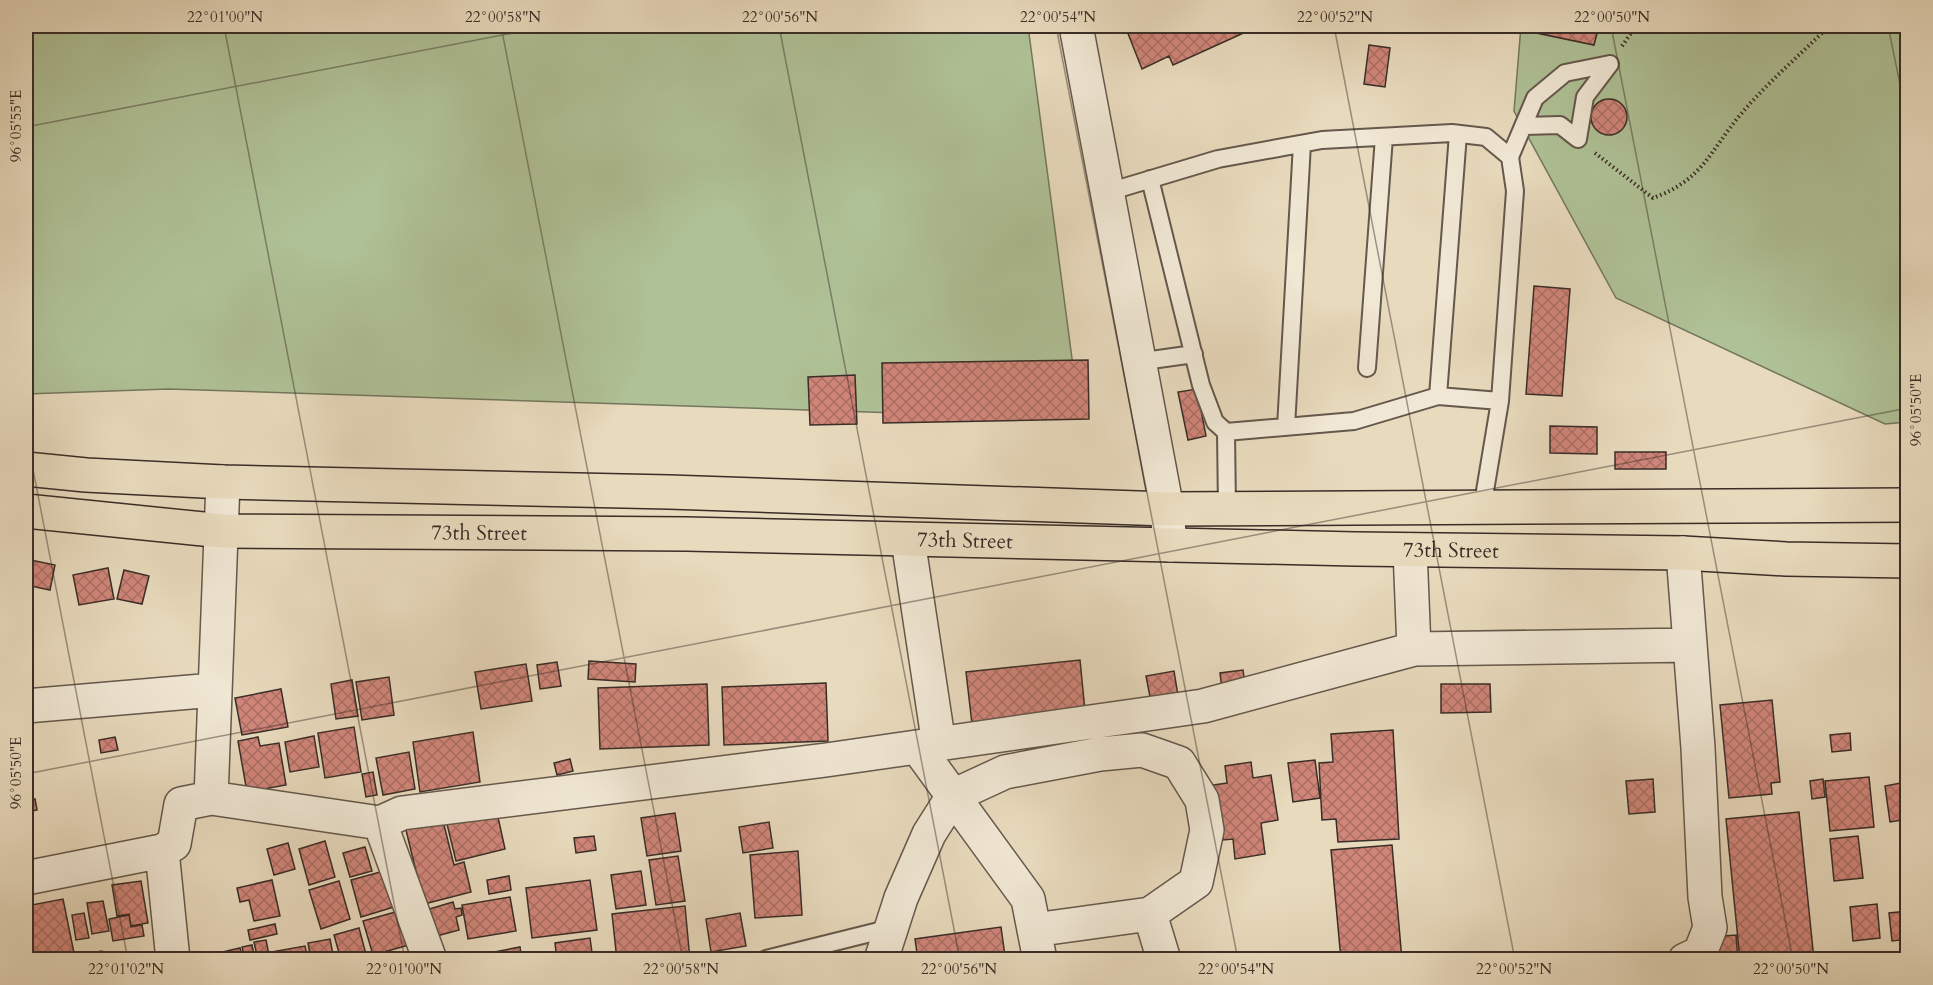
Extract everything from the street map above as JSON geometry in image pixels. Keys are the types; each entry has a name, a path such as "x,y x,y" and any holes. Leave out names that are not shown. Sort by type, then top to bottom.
{"main road":[{"name":"73th Street","path":"26,469 86,475 223,482 669,492 1167,509 1908,505"},
{"name":"73th Street","path":"26,511 223,531 686,534 1410,550 1683,553 1786,559 1908,561"}],"street":[{"path":"1076,26 1108,192 1137,362 1167,509 1170,545"},
{"path":"211,798 214,690 223,531 223,482"},
{"path":"881,960 891,928 929,834 952,796 1005,772 1100,754 1142,750 1179,763 1202,800 1208,830 1196,882 1150,914 1037,945 1028,899 952,796 928,746 908,540"},
{"path":"1410,550 1414,649"},
{"path":"1683,553 1705,897 1710,928 1700,953 1686,960"},
{"path":"26,878 162,851 174,844 181,804 211,798 380,823 402,813 928,746 1203,706 1414,649 1690,645"},
{"path":"26,706 214,690"},
{"path":"380,823 430,960"},
{"path":"162,851 173,960"},
{"path":"1150,914 1164,960"}],"lane":[{"path":"1482,509 1500,401 1515,191 1510,157 1523,126 1535,98 1565,73 1610,64 1585,97 1578,139 1560,125 1523,126"},
{"path":"1108,192 1218,159 1302,144 1458,134 1486,137 1510,157"},
{"path":"1438,396 1458,134"},
{"path":"1367,368 1384,137"},
{"path":"1286,427 1302,144"},
{"path":"1150,179 1194,354 1215,422 1226,432 1227,509"},
{"path":"1137,362 1194,354"},
{"path":"1226,432 1354,421 1438,396 1500,401"},
{"path":"766,959 891,928"}],"path":[{"path":"1578,139 1653,198 1675,190 1697,174 1742,114 1829,26"}],"green space":[{"path":"26,26 1028,26 1080,419 169,389 26,394"},
{"path":"1521,26 1907,26 1907,422 1885,424 1616,298 1514,111"}],"building":[{"path":"1125,26 1259,26 1173,65 1169,56 1142,69"},
{"path":"1503,26 1599,26 1594,45"},
{"path":"1369,45 1390,48 1385,87 1364,84"},
{"path":"1609,99 1622,104 1627,117 1622,130 1609,135 1596,130 1591,117 1596,104"},
{"path":"1534,286 1570,289 1562,396 1526,394"},
{"path":"1088,360 1089,419 883,423 882,363"},
{"path":"855,375 857,424 810,425 808,377"},
{"path":"1197,389 1206,436 1188,440 1178,392"},
{"path":"1550,426 1597,427 1597,454 1550,453"},
{"path":"1615,452 1666,452 1666,469 1615,469"},
{"path":"26,559 55,565 50,590 26,585"},
{"path":"108,568 114,599 79,605 73,575"},
{"path":"124,570 149,576 142,604 117,599"},
{"path":"1080,660 1085,711 972,724 966,672"},
{"path":"589,661 636,664 635,682 588,679"},
{"path":"557,662 561,686 540,689 537,665"},
{"path":"526,664 532,701 481,709 475,672"},
{"path":"1243,670 1245,685 1222,689 1220,673"},
{"path":"1174,671 1179,702 1152,707 1146,676"},
{"path":"389,677 394,715 362,720 356,682"},
{"path":"352,680 358,716 336,719 331,684"},
{"path":"826,683 828,741 724,745 722,687"},
{"path":"707,684 709,745 600,749 598,688"},
{"path":"1441,684 1490,684 1491,712 1441,713"},
{"path":"281,689 288,727 242,735 235,698"},
{"path":"1772,700 1780,782 1771,783 1772,794 1729,798 1720,705"},
{"path":"354,727 361,772 325,778 318,733"},
{"path":"1393,730 1399,839 1338,842 1336,819 1322,820 1319,763 1333,762 1331,734"},
{"path":"473,732 480,782 420,792 413,742"},
{"path":"1850,733 1851,750 1832,752 1830,735"},
{"path":"314,736 319,767 290,772 285,742"},
{"path":"115,737 118,750 101,753 99,740"},
{"path":"258,737 260,746 279,743 286,785 247,792 238,741"},
{"path":"409,752 415,789 383,795 376,758"},
{"path":"570,759 573,771 557,775 554,763"},
{"path":"1315,760 1320,798 1293,802 1288,763"},
{"path":"1251,762 1253,778 1271,775 1278,820 1261,823 1265,854 1235,859 1233,839 1223,840 1206,786 1227,783 1225,766"},
{"path":"373,772 377,795 366,797 362,774"},
{"path":"1869,777 1874,827 1830,831 1825,781"},
{"path":"1653,779 1655,812 1629,814 1626,781"},
{"path":"1823,779 1825,797 1812,799 1810,781"},
{"path":"1906,782 1908,819 1890,822 1885,786"},
{"path":"35,799 37,810 26,812 26,801"},
{"path":"496,808 505,849 456,861 446,820"},
{"path":"1799,812 1814,960 1740,960 1726,819"},
{"path":"675,813 681,851 647,856 641,818"},
{"path":"442,817 454,865 464,862 471,892 424,904 405,826"},
{"path":"769,822 773,848 743,853 739,827"},
{"path":"594,836 596,850 576,853 574,838"},
{"path":"1858,836 1863,878 1834,881 1830,839"},
{"path":"325,841 335,877 309,885 299,849"},
{"path":"288,843 295,869 274,875 267,849"},
{"path":"1392,845 1402,960 1341,960 1331,850"},
{"path":"365,847 372,871 350,877 343,853"},
{"path":"798,851 802,915 755,918 750,855"},
{"path":"678,856 685,901 656,905 649,860"},
{"path":"384,871 394,907 361,917 351,880"},
{"path":"641,871 646,905 616,909 611,875"},
{"path":"509,876 511,890 489,894 487,880"},
{"path":"272,880 280,916 254,921 249,900 240,902 237,888"},
{"path":"590,880 597,930 532,938 526,888"},
{"path":"141,881 148,923 131,926 129,914 117,916 112,885"},
{"path":"339,881 350,919 321,929 309,890"},
{"path":"510,897 516,931 468,939 462,905"},
{"path":"63,899 74,953 29,960 26,940 26,906"},
{"path":"103,901 109,931 92,934 87,903"},
{"path":"453,902 455,909 461,908 462,915 456,917 459,930 433,937 426,910"},
{"path":"1877,904 1880,938 1853,941 1850,907"},
{"path":"685,906 690,960 617,960 612,914"},
{"path":"399,911 409,945 373,955 363,921"},
{"path":"1908,911 1908,939 1892,941 1889,913"},
{"path":"84,913 89,938 76,940 72,915"},
{"path":"740,913 746,946 711,952 706,919"},
{"path":"129,915 131,927 142,925 144,936 113,941 109,919"},
{"path":"275,924 277,934 250,940 248,930"},
{"path":"1001,927 1005,956 992,960 918,960 915,939"},
{"path":"359,928 367,958 341,960 334,935"},
{"path":"1736,935 1738,960 1713,960 1711,937"},
{"path":"590,938 593,960 557,960 555,943"},
{"path":"330,939 334,960 311,960 308,943"},
{"path":"266,940 270,960 258,960 254,942"},
{"path":"252,945 255,960 245,960 242,947"},
{"path":"305,946 308,960 273,960 271,952"},
{"path":"520,947 522,960 478,960 478,955"},
{"path":"240,948 243,960 205,960 205,956"},
{"path":"102,951 103,960 77,960 76,955"},
{"path":"474,952 475,960 451,960 451,956"}]}
